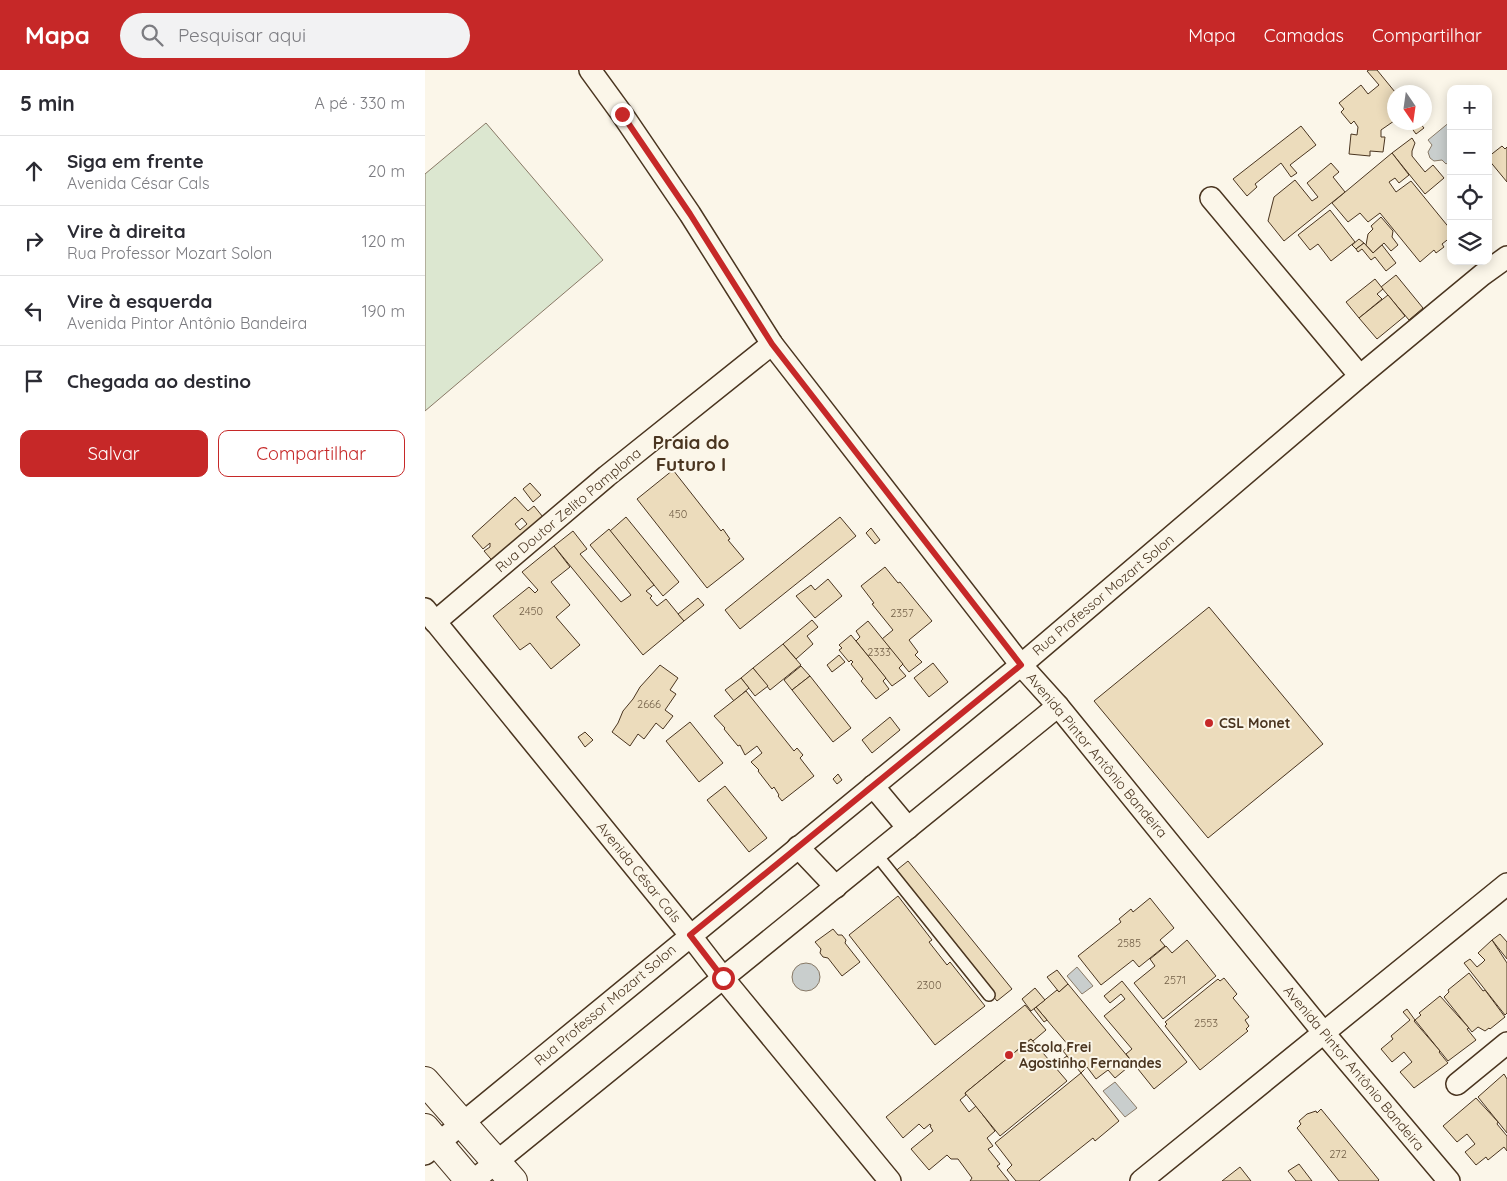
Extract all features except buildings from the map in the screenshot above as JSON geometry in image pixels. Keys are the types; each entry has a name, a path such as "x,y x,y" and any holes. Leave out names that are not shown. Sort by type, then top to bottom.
{"main road":[{"path":"425,1081 505,1172"},
{"path":"429,1142 472,1181"}],"street":[{"name":"Avenida Pintor Antônio Bandeira","path":"590,70 690,214 772,344 1021,665 1058,706 1323,1032 1449,1181"},
{"path":"1211,198 1360,376"},
{"name":"Rua Professor Mozart Solon","path":"429,1142 462,1123 1021,665 1360,376 1507,257"},
{"name":"Rua Doutor Zelito Pamplona","path":"430,616 772,344"},
{"name":"Avenida César Cals","path":"430,616 890,1181"},
{"path":"472,1181 505,1172 723,978 1058,706"},
{"path":"873,786 908,828"},
{"path":"798,847 836,887"},
{"path":"1141,1181 1507,884"},
{"path":"1457,1084 1507,1043"}],"lane":[{"path":"876,854 989,995"}],"green space":[{"path":"486,123 603,260 425,411 425,174"}],"shaded area":[{"path":"1447,124 1446,164 1442,160 1434,161 1430,158 1428,152 1432,145 1428,140"},
{"path":"806,963 816,967 820,977 816,987 806,991 796,987 792,977 796,967"},
{"path":"1077,967 1093,986 1082,994 1067,976"},
{"path":"1115,1082 1137,1108 1125,1117 1103,1091"}],"place":[{"name":"CSL Monet","path":"1209,723"},
{"name":"Escola Frei Agostinho Fernandes","path":"1009,1055"}],"district":[{"name":"Praia do Futuro I","path":"691,453"}],"route":[{"path":"622,114 690,214 772,344 1021,665 690,935 723,978"}]}
